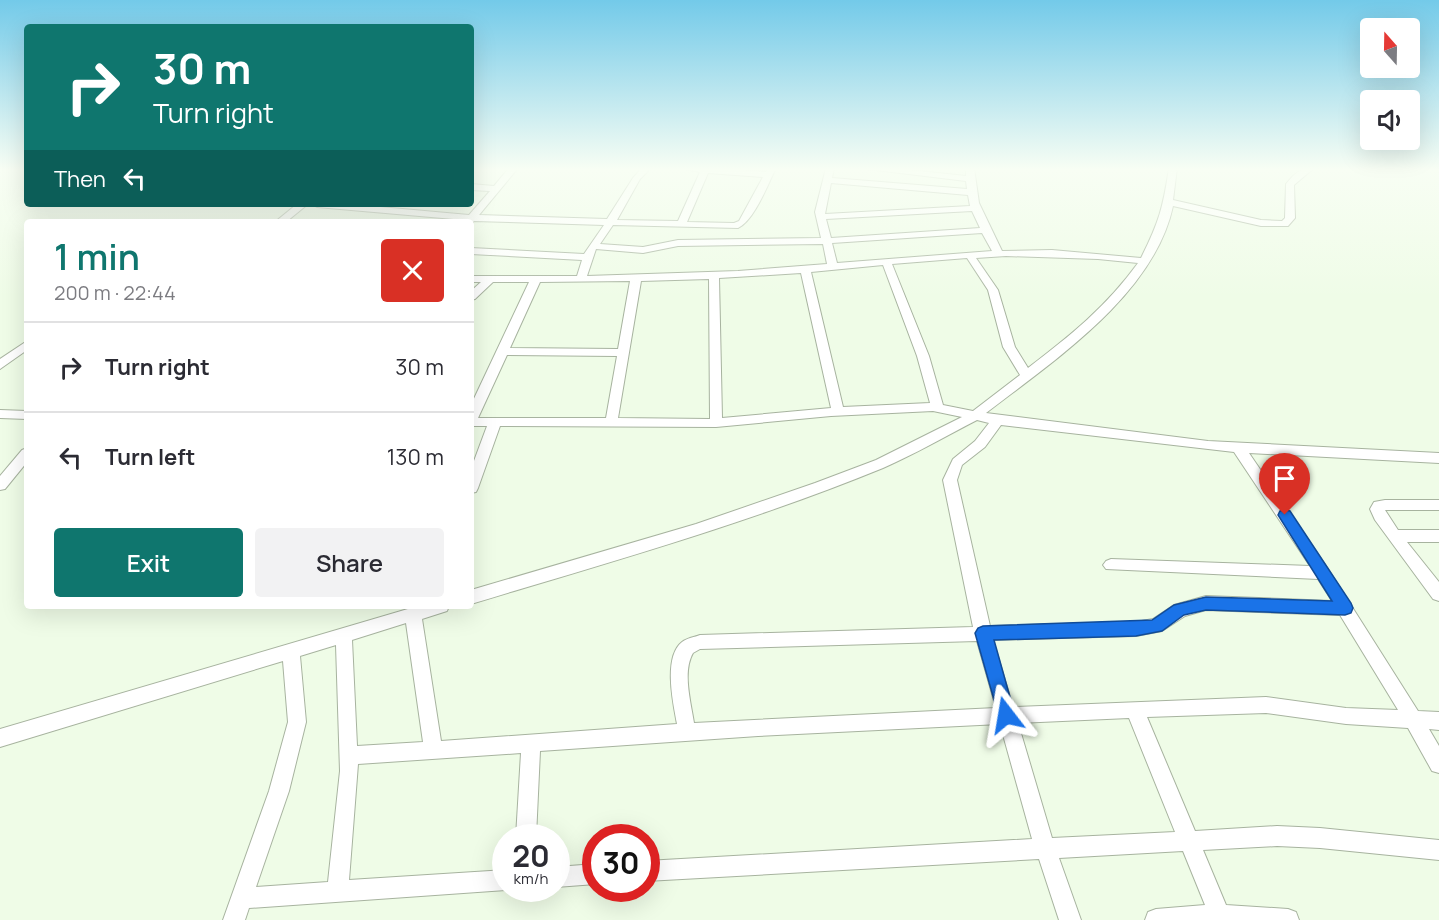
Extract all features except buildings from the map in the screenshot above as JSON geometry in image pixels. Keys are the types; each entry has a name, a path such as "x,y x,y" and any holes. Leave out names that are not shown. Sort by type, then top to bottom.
{"street":[{"path":"383,211 460,219"},
{"path":"581,279 593,246 618,211"},
{"path":"681,225 687,211"},
{"path":"474,220 739,225 749,211"},
{"path":"821,211 833,267"},
{"path":"821,217 925,211"},
{"path":"976,211 999,255"},
{"path":"474,596 698,529 819,487 881,463 976,415 1086,329 1125,288 1144,261 1162,226 1166,211"},
{"path":"1208,211 1261,223 1285,224 1290,218 1290,211"},
{"path":"593,246 643,250 678,243 715,245 827,241 986,230"},
{"path":"474,251 588,257"},
{"path":"474,279 714,276 999,255 1080,254 1144,261"},
{"path":"970,256 993,290 1009,347 1027,377"},
{"path":"887,263 923,356 937,407"},
{"path":"805,269 838,412"},
{"path":"714,276 716,423"},
{"path":"611,424 636,278"},
{"path":"474,294 490,279"},
{"path":"474,414 536,279"},
{"path":"0,366 24,346"},
{"path":"502,351 624,353"},
{"path":"474,421 716,423 838,412 937,407 998,420 1239,448 1439,458"},
{"path":"2,416 24,415"},
{"path":"998,420 978,446 952,467 950,480 983,633 1045,848 1070,920"},
{"path":"474,480 495,423"},
{"path":"1239,448 1323,573 1439,764"},
{"path":"0,485 24,457"},
{"path":"1439,506 1379,506 1378,513 1439,594"},
{"path":"1394,536 1439,537"},
{"path":"1111,565 1323,573"},
{"path":"687,732 679,665 682,653 689,646 700,642 1136,629 1156,626 1180,610 1206,603 1345,608"},
{"path":"0,738 430,609"},
{"path":"413,615 433,750"},
{"path":"337,892 349,756 344,635"},
{"path":"234,920 279,791 297,722 291,651"},
{"path":"349,756 687,732 1006,715 1266,705 1346,716 1439,721"},
{"path":"1135,710 1221,915"},
{"path":"527,824 531,742"},
{"path":"660,871 1045,848 1190,843 1277,836 1439,850"},
{"path":"242,898 492,881"},
{"path":"1156,920 1221,915 1288,920"}],"route":[{"path":"1006,715 983,633 1136,629 1156,626 1180,610 1206,603 1345,608 1285,515"}]}
